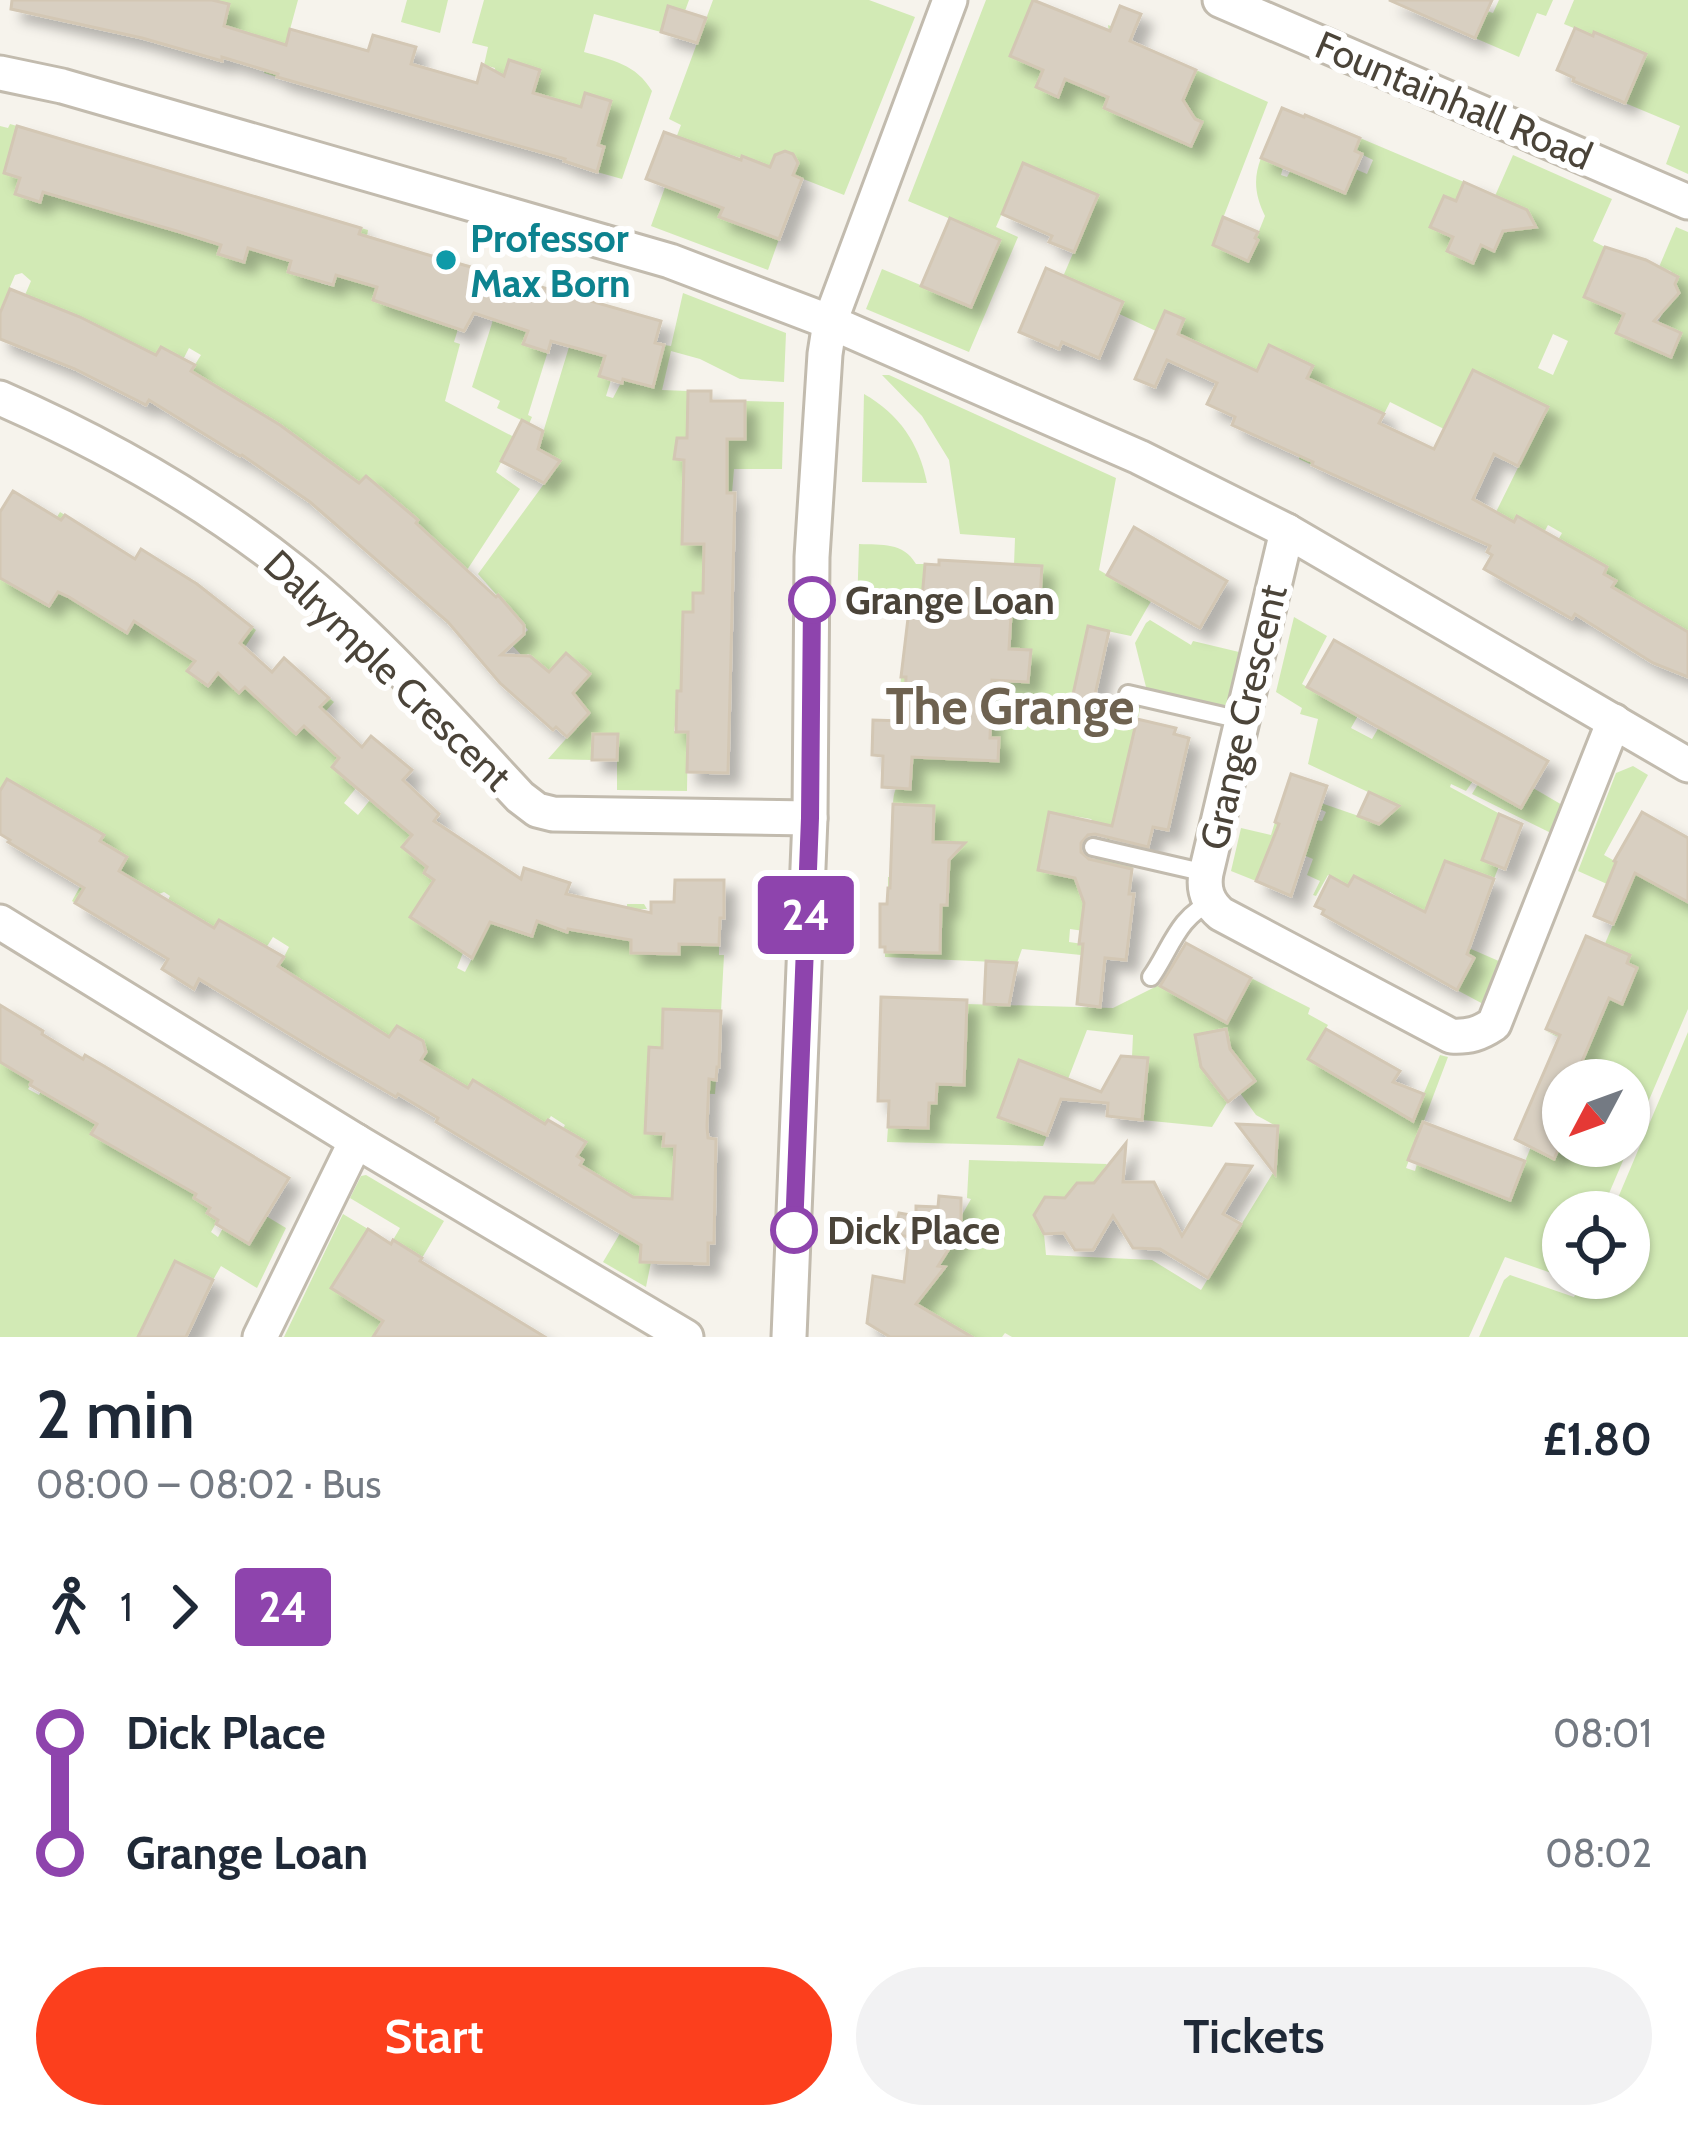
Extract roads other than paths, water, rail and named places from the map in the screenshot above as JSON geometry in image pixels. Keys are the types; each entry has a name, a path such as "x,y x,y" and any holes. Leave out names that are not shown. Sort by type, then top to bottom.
{"street":[{"path":"789,1337 810,818 812,556 825,355 830,322 950,0"},
{"name":"Fountainhall Road","path":"1220,0 1688,202"},
{"path":"0,73 84,92 670,261 830,322 1118,447 1287,531 1688,765"},
{"name":"Dalrymple Crescent","path":"0,398 147,473 222,518 279,560 389,659 537,810 810,818"},
{"name":"Grange Crescent","path":"1287,531 1241,720 1209,888 1221,914 1451,1036 1482,1032 1494,1024 1614,721"},
{"path":"0,922 686,1337"},
{"path":"260,1337 356,1141"}],"lane":[{"path":"1128,694 1241,720"},
{"path":"1094,847 1209,888 1151,977"}],"place":[{"name":"Professor Max Born","path":"446,260"},
{"name":"Grange Loan","path":"812,600"},
{"name":"Dick Place","path":"794,1230"}],"district":[{"name":"The Grange","path":"1010,706"}]}
